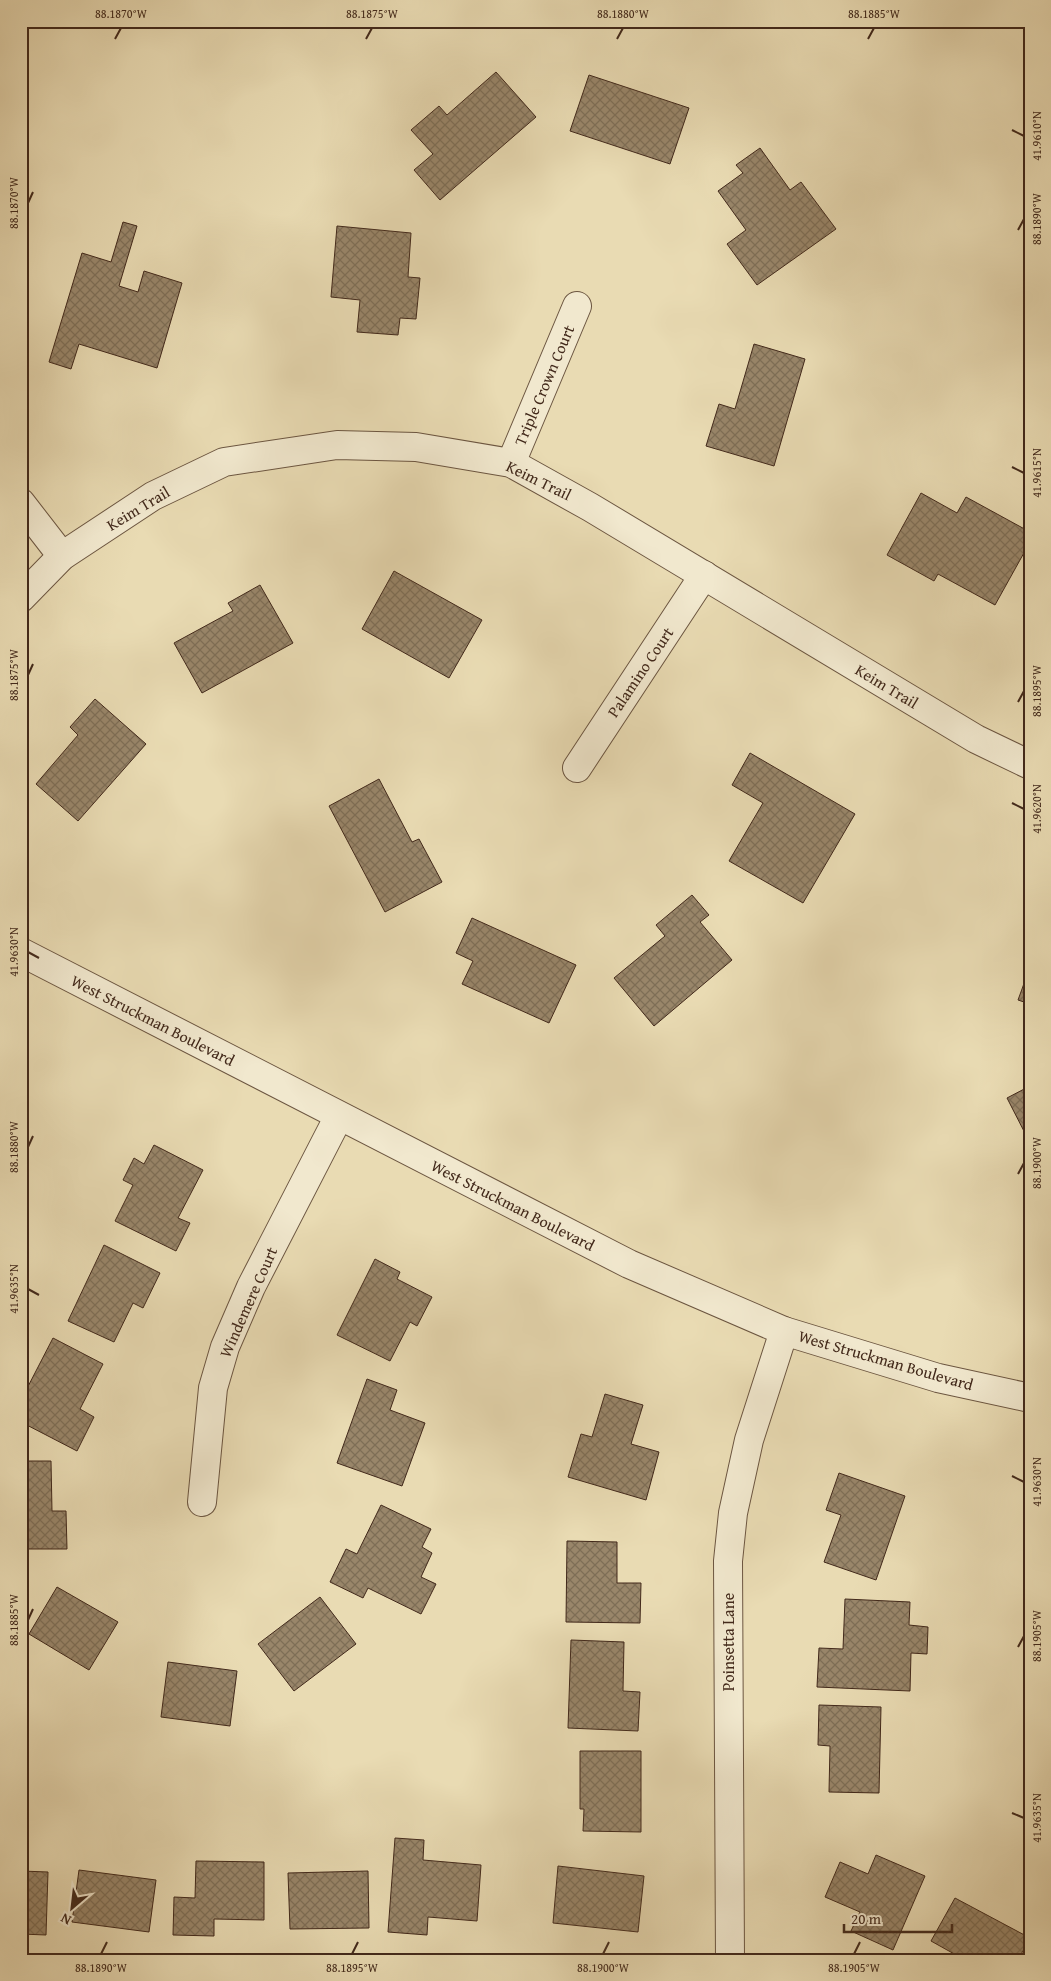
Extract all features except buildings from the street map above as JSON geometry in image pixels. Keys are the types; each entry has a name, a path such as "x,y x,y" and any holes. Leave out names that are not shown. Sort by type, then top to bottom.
{"street":[{"name":"Triple Crown Court","path":"511,463 577,306"},
{"name":"Keim Trail","path":"21,598 62,556 153,496 224,462 337,445 369,444 416,447 511,463 590,507 976,739 1030,765"},
{"path":"21,503 62,556"},
{"name":"Palamino Court","path":"577,768 704,575"},
{"name":"West Struckman Boulevard","path":"21,952 629,1264 784,1331 938,1378 1030,1398"},
{"name":"Windemere Court","path":"202,1502 213,1388 225,1347 251,1286 339,1116"},
{"name":"Poinsetta Lane","path":"730,1960 728,1561 733,1513 749,1440 784,1331"}]}
